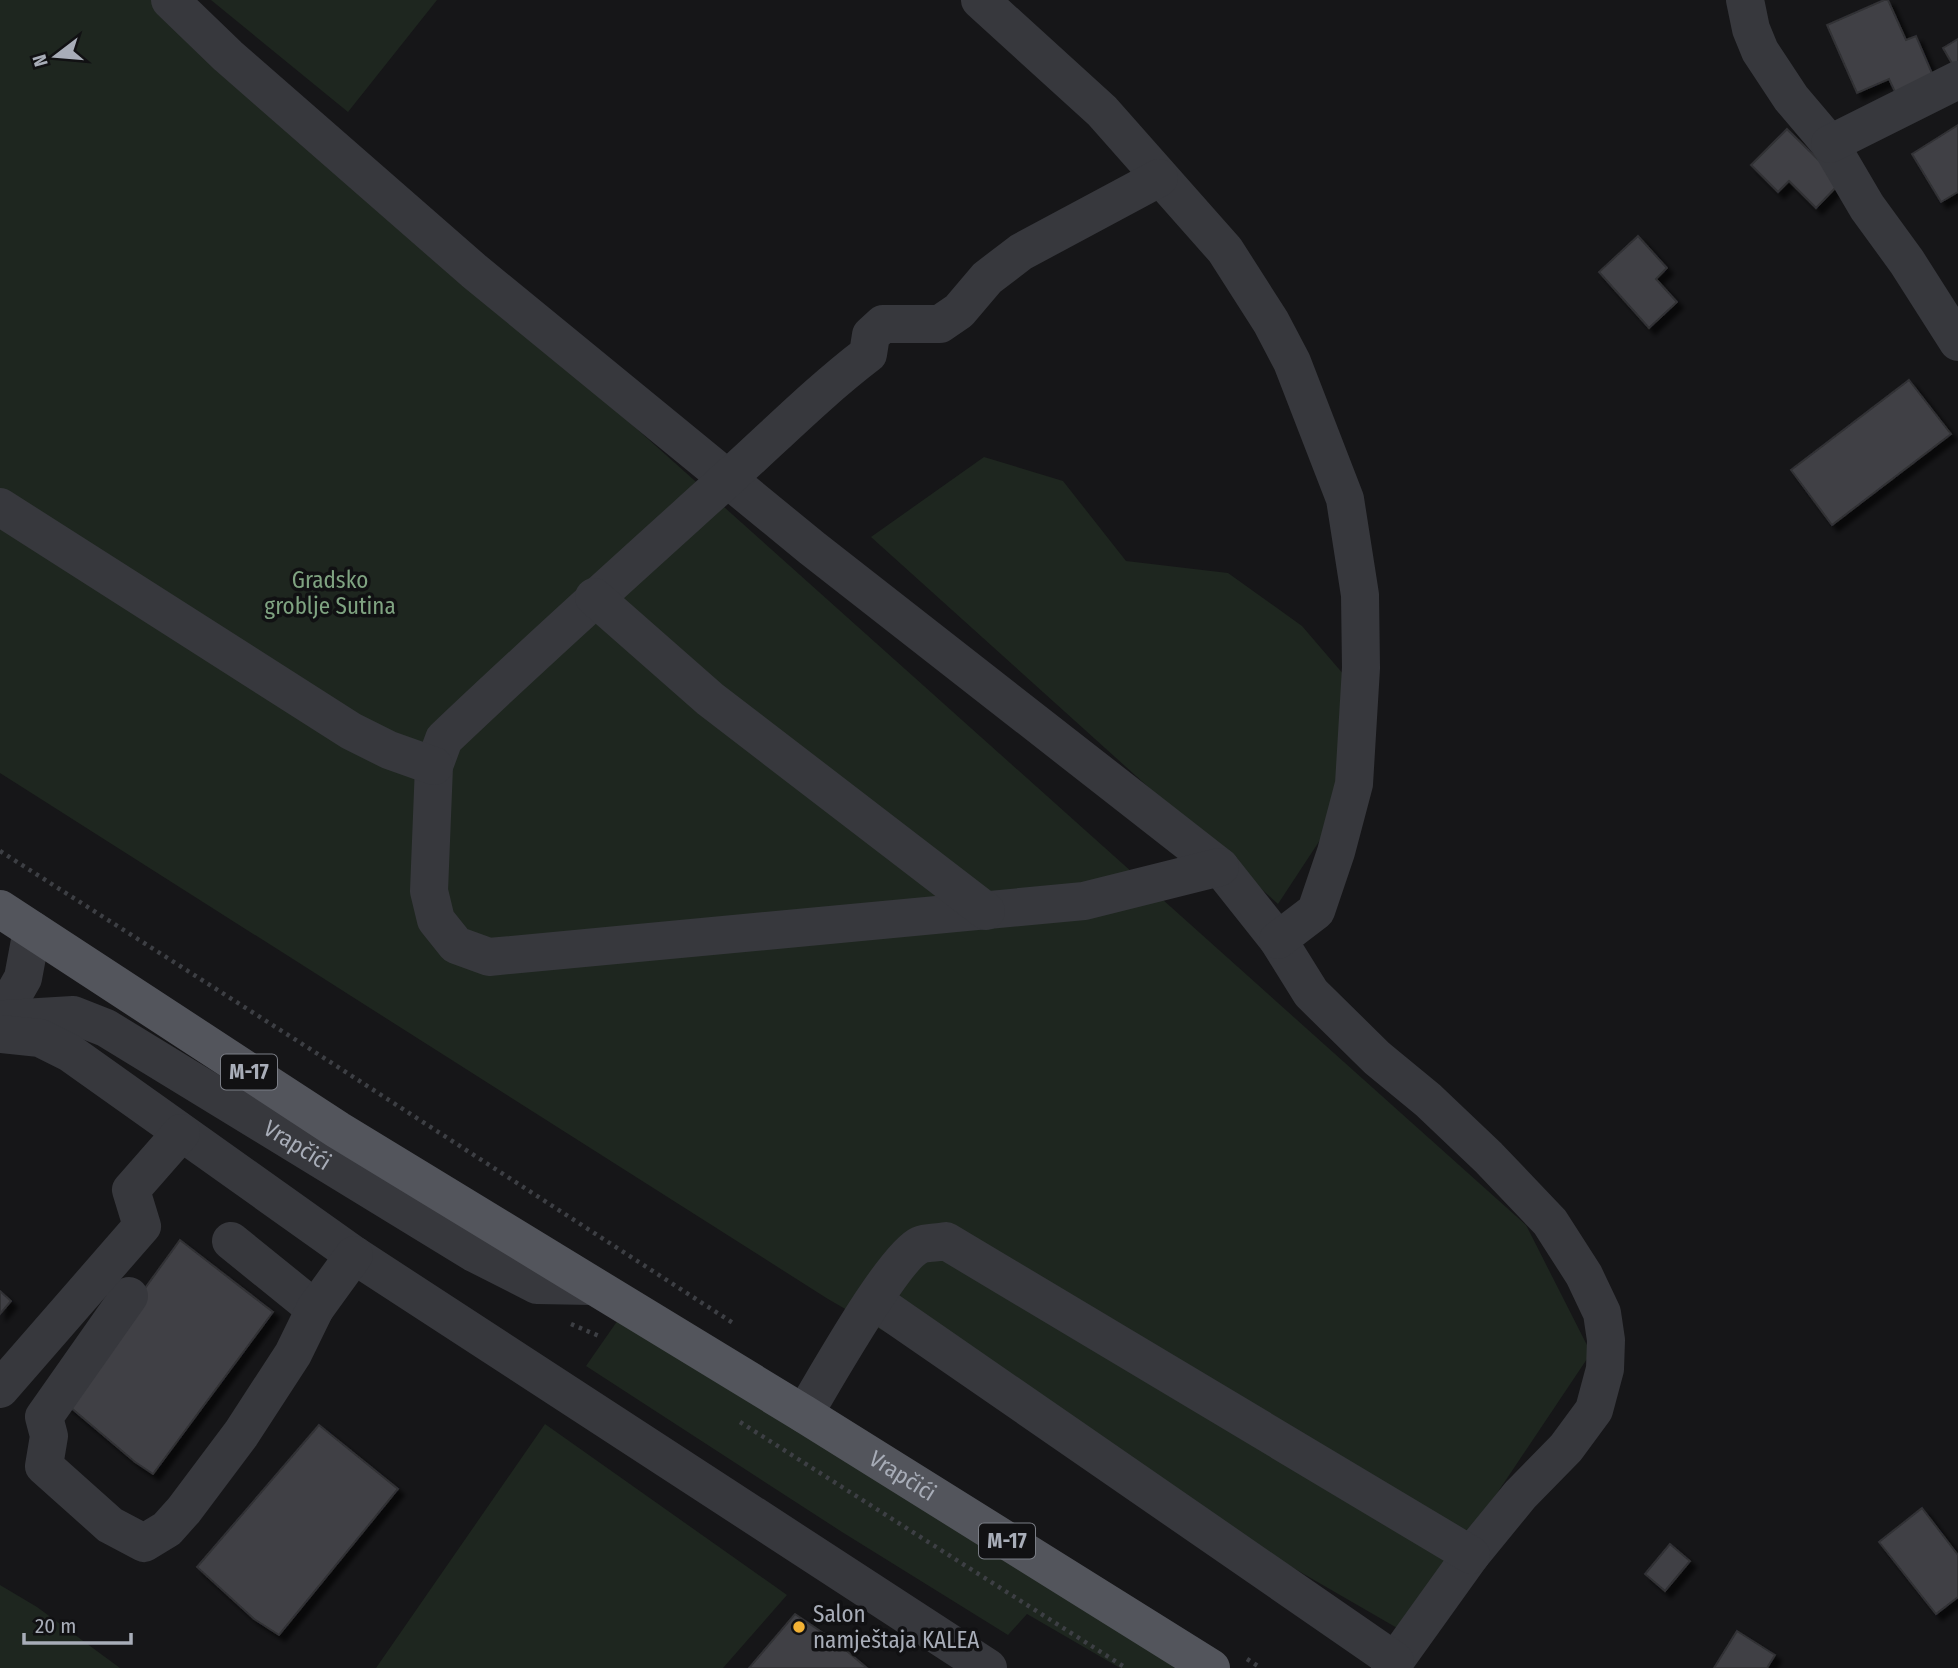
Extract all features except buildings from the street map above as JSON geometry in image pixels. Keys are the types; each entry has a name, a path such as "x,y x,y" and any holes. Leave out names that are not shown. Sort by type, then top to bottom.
{"main road":[{"name":"Vrapčići","path":"0,909 338,1130 804,1414 1224,1660"}],"street":[{"path":"170,0 228,57 474,271 727,479 1220,867 1278,940 1311,993 1377,1058 1428,1100 1550,1222 1584,1276 1602,1313 1605,1369 1594,1410 1566,1448 1520,1495 1471,1555 1392,1664 874,1301"},
{"path":"980,0 1102,111 1225,250 1271,322 1292,362 1345,499 1360,595 1361,668 1354,784 1336,852 1316,911 1278,940"},
{"path":"1745,0 1751,29 1760,51 1791,97 1830,144 1867,207 1907,262 1958,342"},
{"path":"1830,144 1958,80"},
{"path":"1159,178 1021,252 987,278 959,311 940,324 883,324 871,335 868,355 835,380 594,597 444,739 434,766 429,891 436,920 456,945 489,957 1084,901 1220,867"},
{"path":"0,507 351,731 389,750 434,766"},
{"path":"594,597 710,699 986,911"},
{"path":"0,965 32,930"},
{"name":"Vrapčići","path":"0,1018 23,978 32,930"},
{"name":"Vrapčići","path":"0,1018 73,1015 106,1028 474,1253 537,1285 593,1286"},
{"path":"0,1034 40,1038 70,1053 354,1255 988,1668"},
{"path":"0,1389 142,1226 131,1190 181,1133"},
{"path":"231,1241 315,1308"},
{"path":"804,1414 902,1260 919,1245 946,1241 1471,1555"},
{"path":"129,1296 44,1417 49,1436 44,1466 110,1525 144,1543 167,1529 184,1510 241,1434 293,1354 315,1308 354,1255"}],"path":[{"path":"0,851 333,1063 742,1329"},
{"path":"569,1323 604,1338"},
{"path":"731,1417 1126,1668"},
{"path":"1224,1660 1261,1668"}],"green space":[{"name":"Gradsko groblje Sutina","path":"0,0 163,0 169,10 1526,1225 1591,1353 1404,1632 828,1299 0,773"},
{"path":"211,0 437,0 348,112"},
{"path":"984,457 1063,481 1126,561 1228,573 1302,626 1375,711 1364,773 1278,904 871,537"},
{"path":"627,1307 1211,1668 1120,1668 1027,1614 1008,1635 842,1532 586,1366"},
{"path":"545,1424 787,1595 723,1668 376,1668"},
{"path":"0,1585 37,1607 120,1668 0,1668"}],"place":[{"name":"Salon namještaja KALEA","path":"799,1627"}]}
